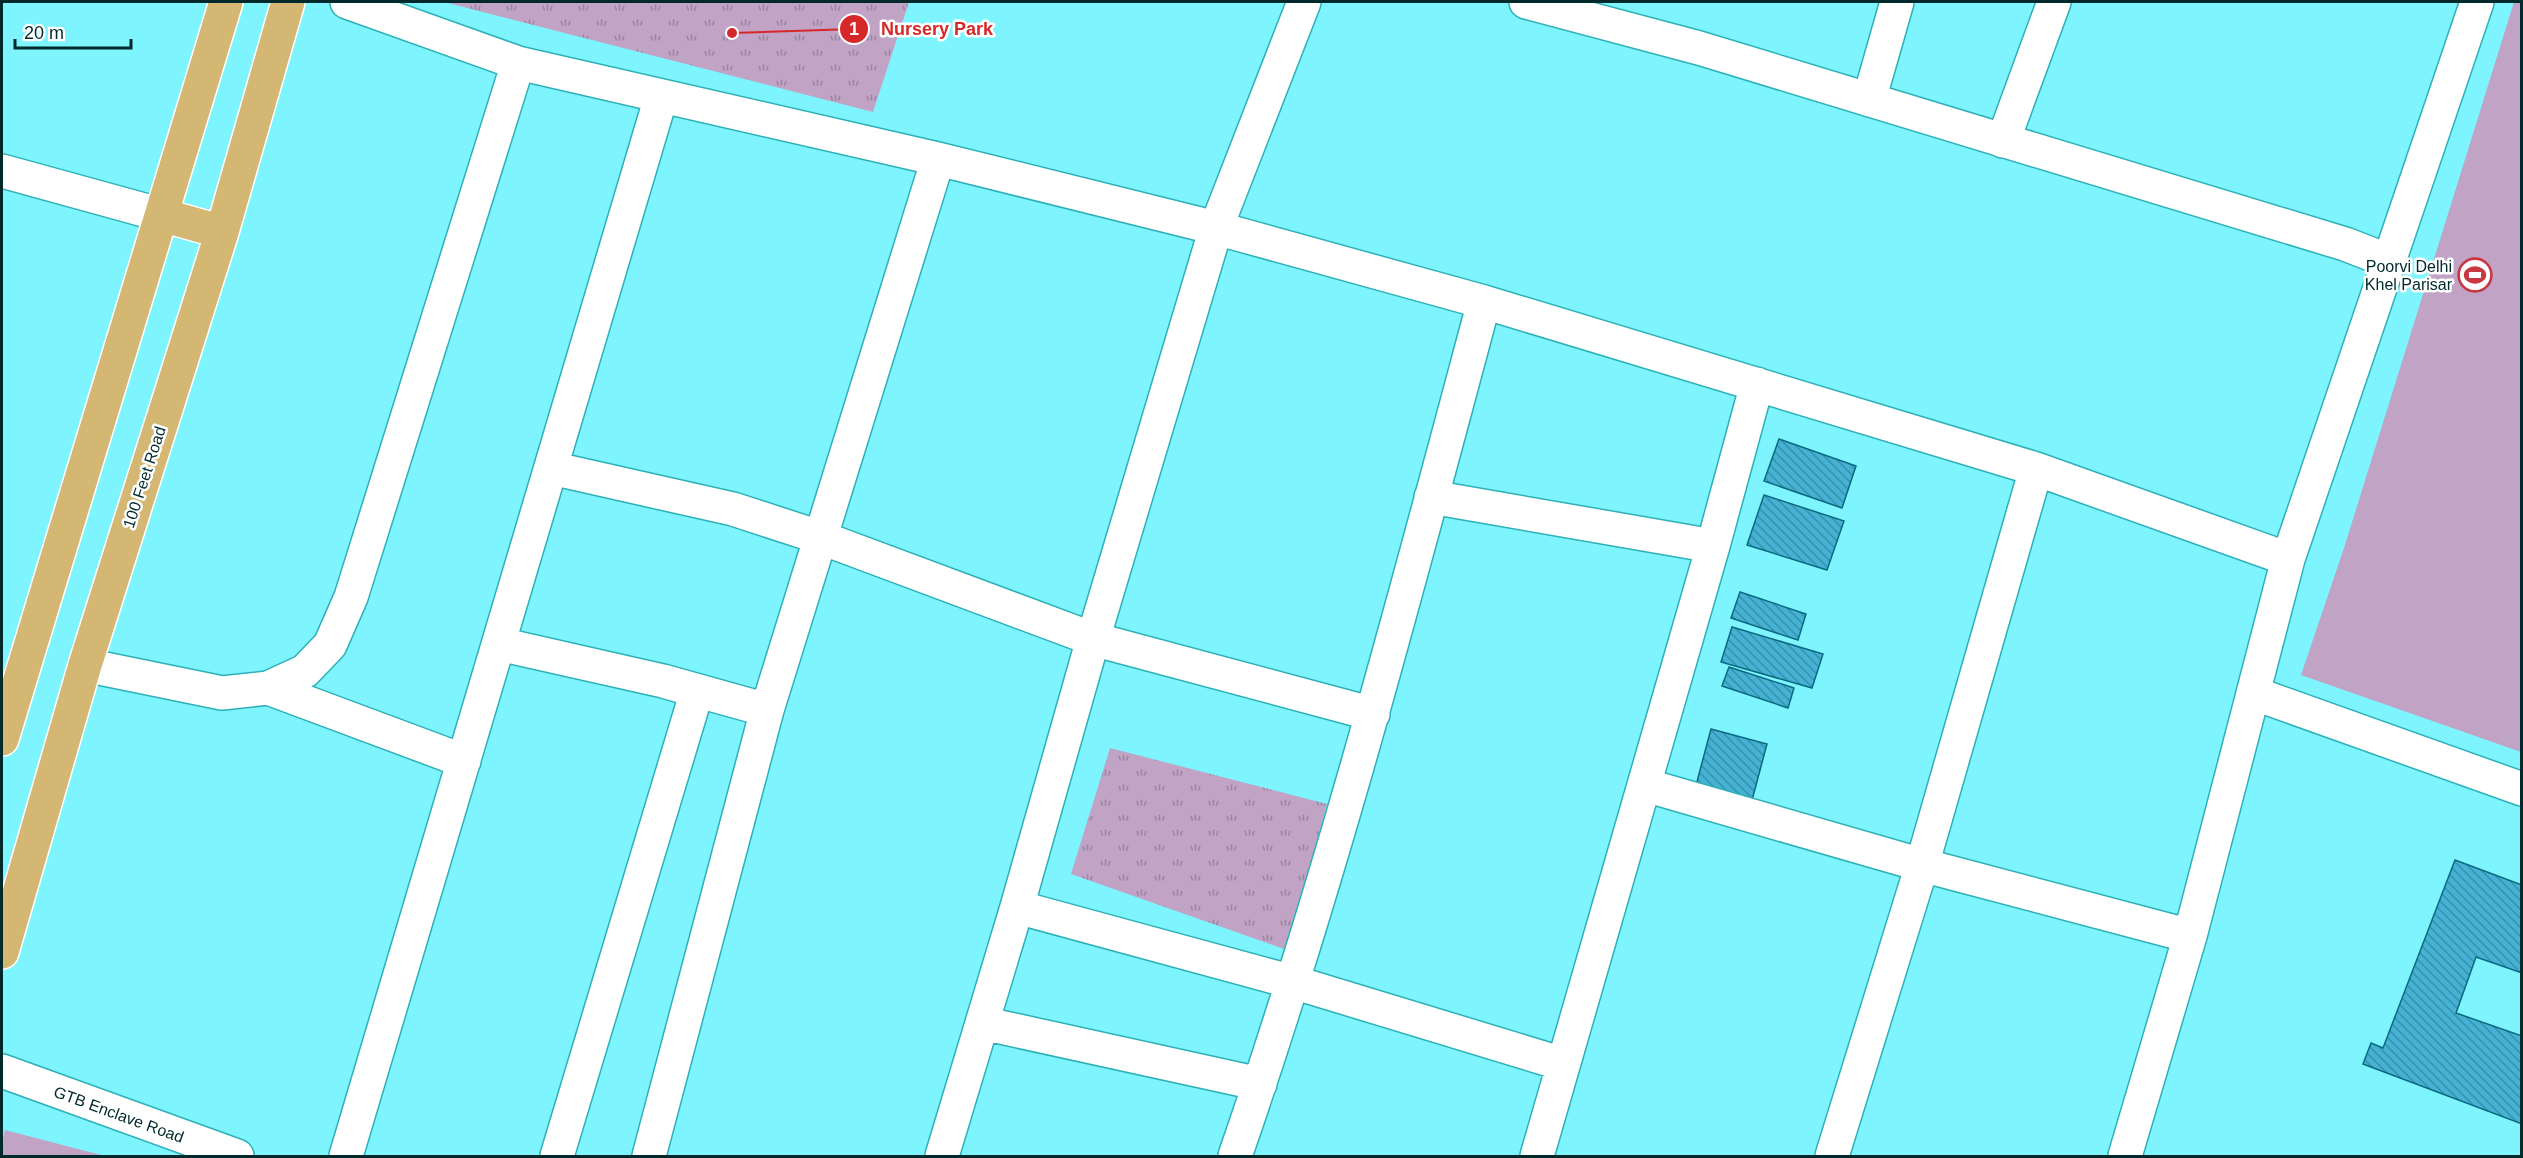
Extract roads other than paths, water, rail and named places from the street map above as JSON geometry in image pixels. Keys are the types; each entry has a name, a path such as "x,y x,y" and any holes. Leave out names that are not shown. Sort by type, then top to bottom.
{"main road":[{"path":"2,739 225,2"},
{"name":"100 Feet Road","path":"2,952 85,664 222,232 288,2"},
{"path":"162,215 222,232"}],"street":[{"path":"348,2 518,63 938,159 1216,228 1484,302 2036,469 2288,559"},
{"path":"942,1156 1216,228 1304,2"},
{"path":"1869,100 1897,2"},
{"path":"2002,141 2054,2"},
{"path":"2125,1156 2190,936 2288,559 2478,2"},
{"path":"1542,4 1699,48 2345,244 2389,261"},
{"path":"85,664 222,693 268,688 305,671 330,645 351,597 518,63"},
{"path":"346,1156 661,97"},
{"path":"649,1156 767,710 938,159"},
{"path":"2,171 162,215"},
{"path":"1235,1156 1293,982 1374,714 1484,302"},
{"path":"1537,1156 1645,785 1757,384"},
{"path":"551,468 733,509 822,538 1094,639 1374,714"},
{"path":"1832,1156 1922,865 2036,469"},
{"path":"1431,497 1713,546"},
{"path":"499,644 578,660 767,710"},
{"path":"268,688 464,761"},
{"path":"557,1156 697,691"},
{"path":"2253,693 2522,789"},
{"path":"1645,785 1922,865 2190,936"},
{"path":"1017,907 1293,982 1563,1064"},
{"path":"982,1023 1260,1084"},
{"name":"GTB Enclave Road","path":"2,1071 237,1156"}],"place":[{"name":"Nursery Park","path":"732,33"},
{"name":"Poorvi Delhi Khel Parisar","path":"2475,275"}]}
